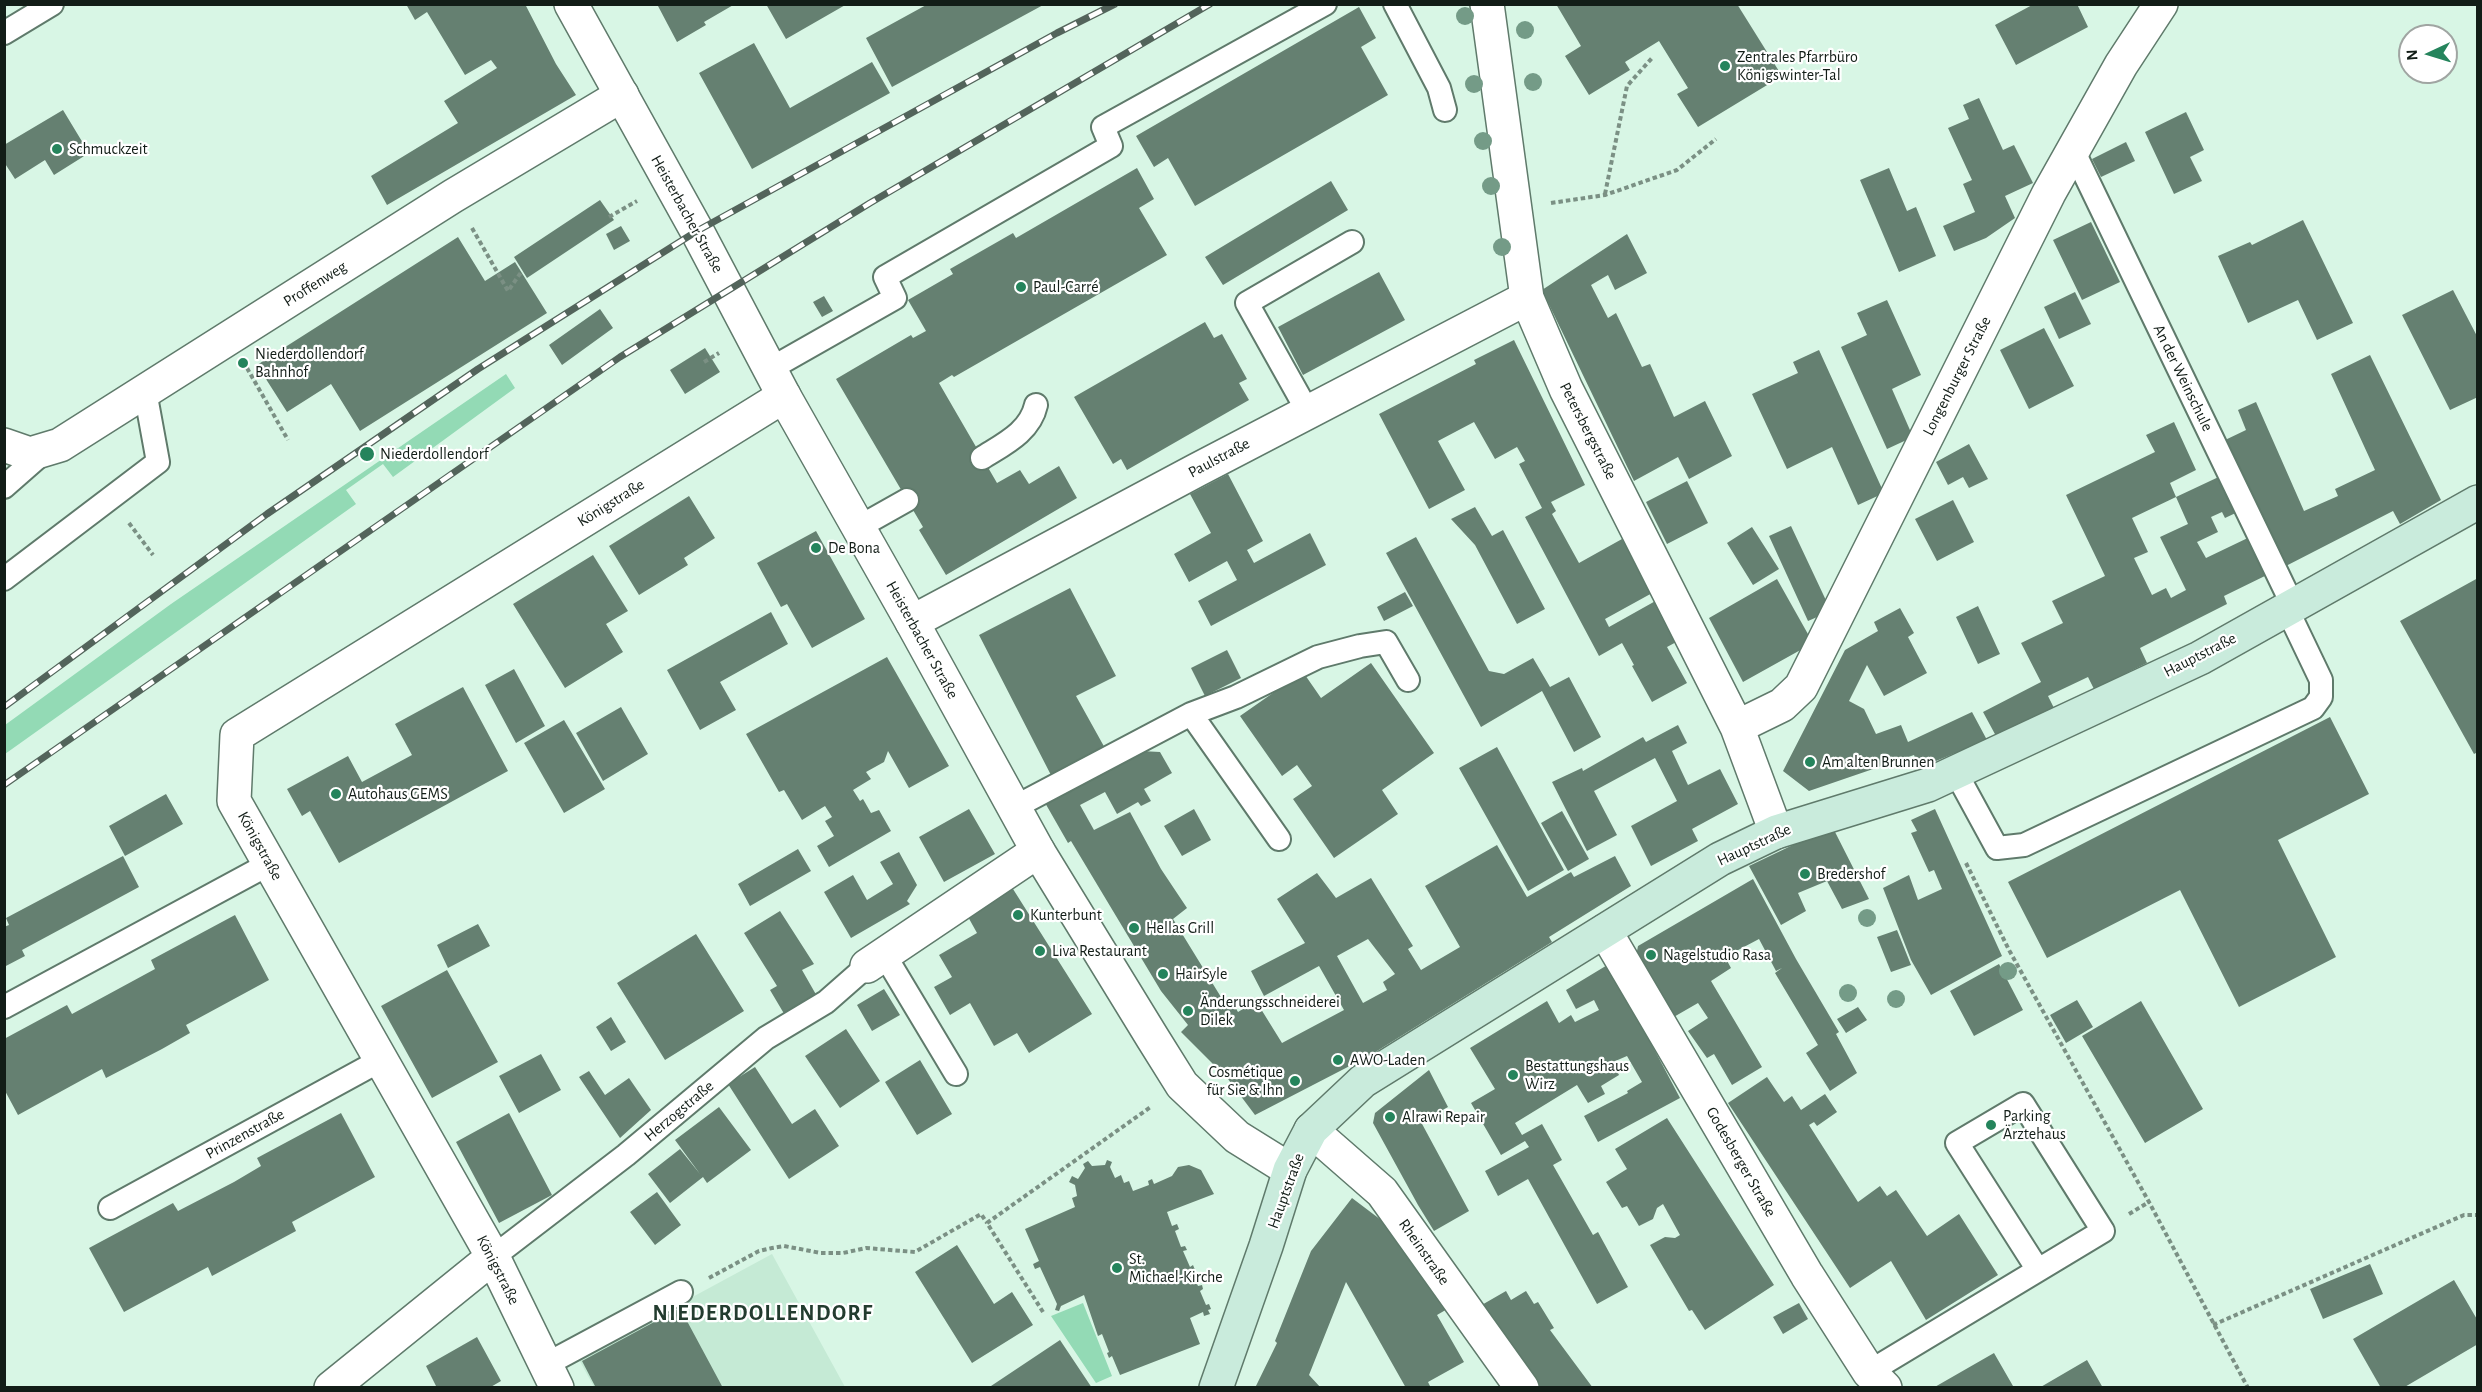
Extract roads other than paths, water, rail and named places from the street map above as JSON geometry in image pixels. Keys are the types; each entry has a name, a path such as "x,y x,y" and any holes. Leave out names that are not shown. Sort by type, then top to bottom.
{"main road":[{"name":"Hauptstraße","path":"1216,1388 1290,1170 1311,1130 1363,1081 1720,859 1776,832 1928,784 2200,658 2478,502"}],"street":[{"name":"Heisterbacher Straße","path":"571,4 777,382 1038,851 1182,1085 1237,1137 1290,1170"},
{"name":"Petersbergstraße","path":"1487,4 1527,298 1566,389 1737,727 1776,832"},
{"name":"Longenburger Straße","path":"1737,727 1782,705 1801,687 2073,150 2121,64 2161,4"},
{"name":"Proffenweg","path":"45,451 60,445 453,196 622,95"},
{"name":"Paulstraße","path":"912,622 1527,298"},
{"name":"Königstraße","path":"551,1376 493,1257 234,801 237,735 777,382"},
{"path":"4,445 30,454 45,451"},
{"name":"Herzogstraße","path":"876,960 1038,851"},
{"name":"Godesberger Straße","path":"1605,931 1808,1275 1877,1380"},
{"name":"Rheinstraße","path":"1311,1130 1382,1192 1522,1388"},
{"name":"Herzogstraße","path":"331,1388 493,1257"}],"lane":[{"path":"4,33 52,4"},
{"path":"777,382 896,298 885,277 1111,146 1103,126 1325,4"},
{"path":"1395,4 1439,88 1445,111"},
{"name":"An der Weinschule","path":"1955,771 1997,848 2024,845 2313,708 2321,697 2321,680 2290,607 2073,150"},
{"path":"1308,412 1247,303 1352,242"},
{"path":"4,579 158,462 145,391"},
{"path":"982,458 1016,437 1034,417 1036,405"},
{"path":"4,487 45,451"},
{"path":"859,527 907,500"},
{"path":"1014,808 1191,714 1236,697 1318,657 1386,642 1408,680"},
{"path":"1191,714 1279,839"},
{"path":"4,1007 269,864"},
{"path":"876,960 956,1074"},
{"name":"Herzogstraße","path":"493,1257 626,1155 766,1038 826,1002 876,960"},
{"name":"Prinzenstraße","path":"110,1208 381,1060"},
{"path":"1877,1380 2038,1270 2103,1231 2023,1104 1957,1143 2038,1270"},
{"path":"551,1376 681,1292"}],"railway":[{"path":"4,707 267,514 478,369 697,231 1057,33 1115,4"},
{"path":"4,785 620,357 870,203 1210,4"}],"place":[{"name":"Zentrales Pfarrbüro Königswinter-Tal","path":"1725,66"},
{"name":"Schmuckzeit","path":"57,149"},
{"name":"Paul-Carré","path":"1021,287"},
{"name":"Niederdollendorf Bahnhof","path":"243,363"},
{"name":"Niederdollendorf","path":"367,454"},
{"name":"De Bona","path":"816,548"},
{"name":"Am alten Brunnen","path":"1810,762"},
{"name":"Autohaus GEMS","path":"336,794"},
{"name":"Bredershof","path":"1805,874"},
{"name":"Kunterbunt","path":"1018,915"},
{"name":"Hellas Grill","path":"1134,928"},
{"name":"Liva Restaurant","path":"1040,951"},
{"name":"Nagelstudio Rasa","path":"1651,955"},
{"name":"HairSyle","path":"1163,974"},
{"name":"Änderungsschneiderei Dilek","path":"1188,1011"},
{"name":"AWO-Laden","path":"1338,1060"},
{"name":"Bestattungshaus Wirz","path":"1513,1075"},
{"name":"Cosmétique für Sie & Ihn","path":"1295,1081"},
{"name":"Alrawi Repair","path":"1390,1117"},
{"name":"Parking Ärztehaus","path":"1991,1125"},
{"name":"St. Michael-Kirche","path":"1117,1268"}],"district":[{"name":"NIEDERDOLLENDORF","path":"763,1313"}]}
